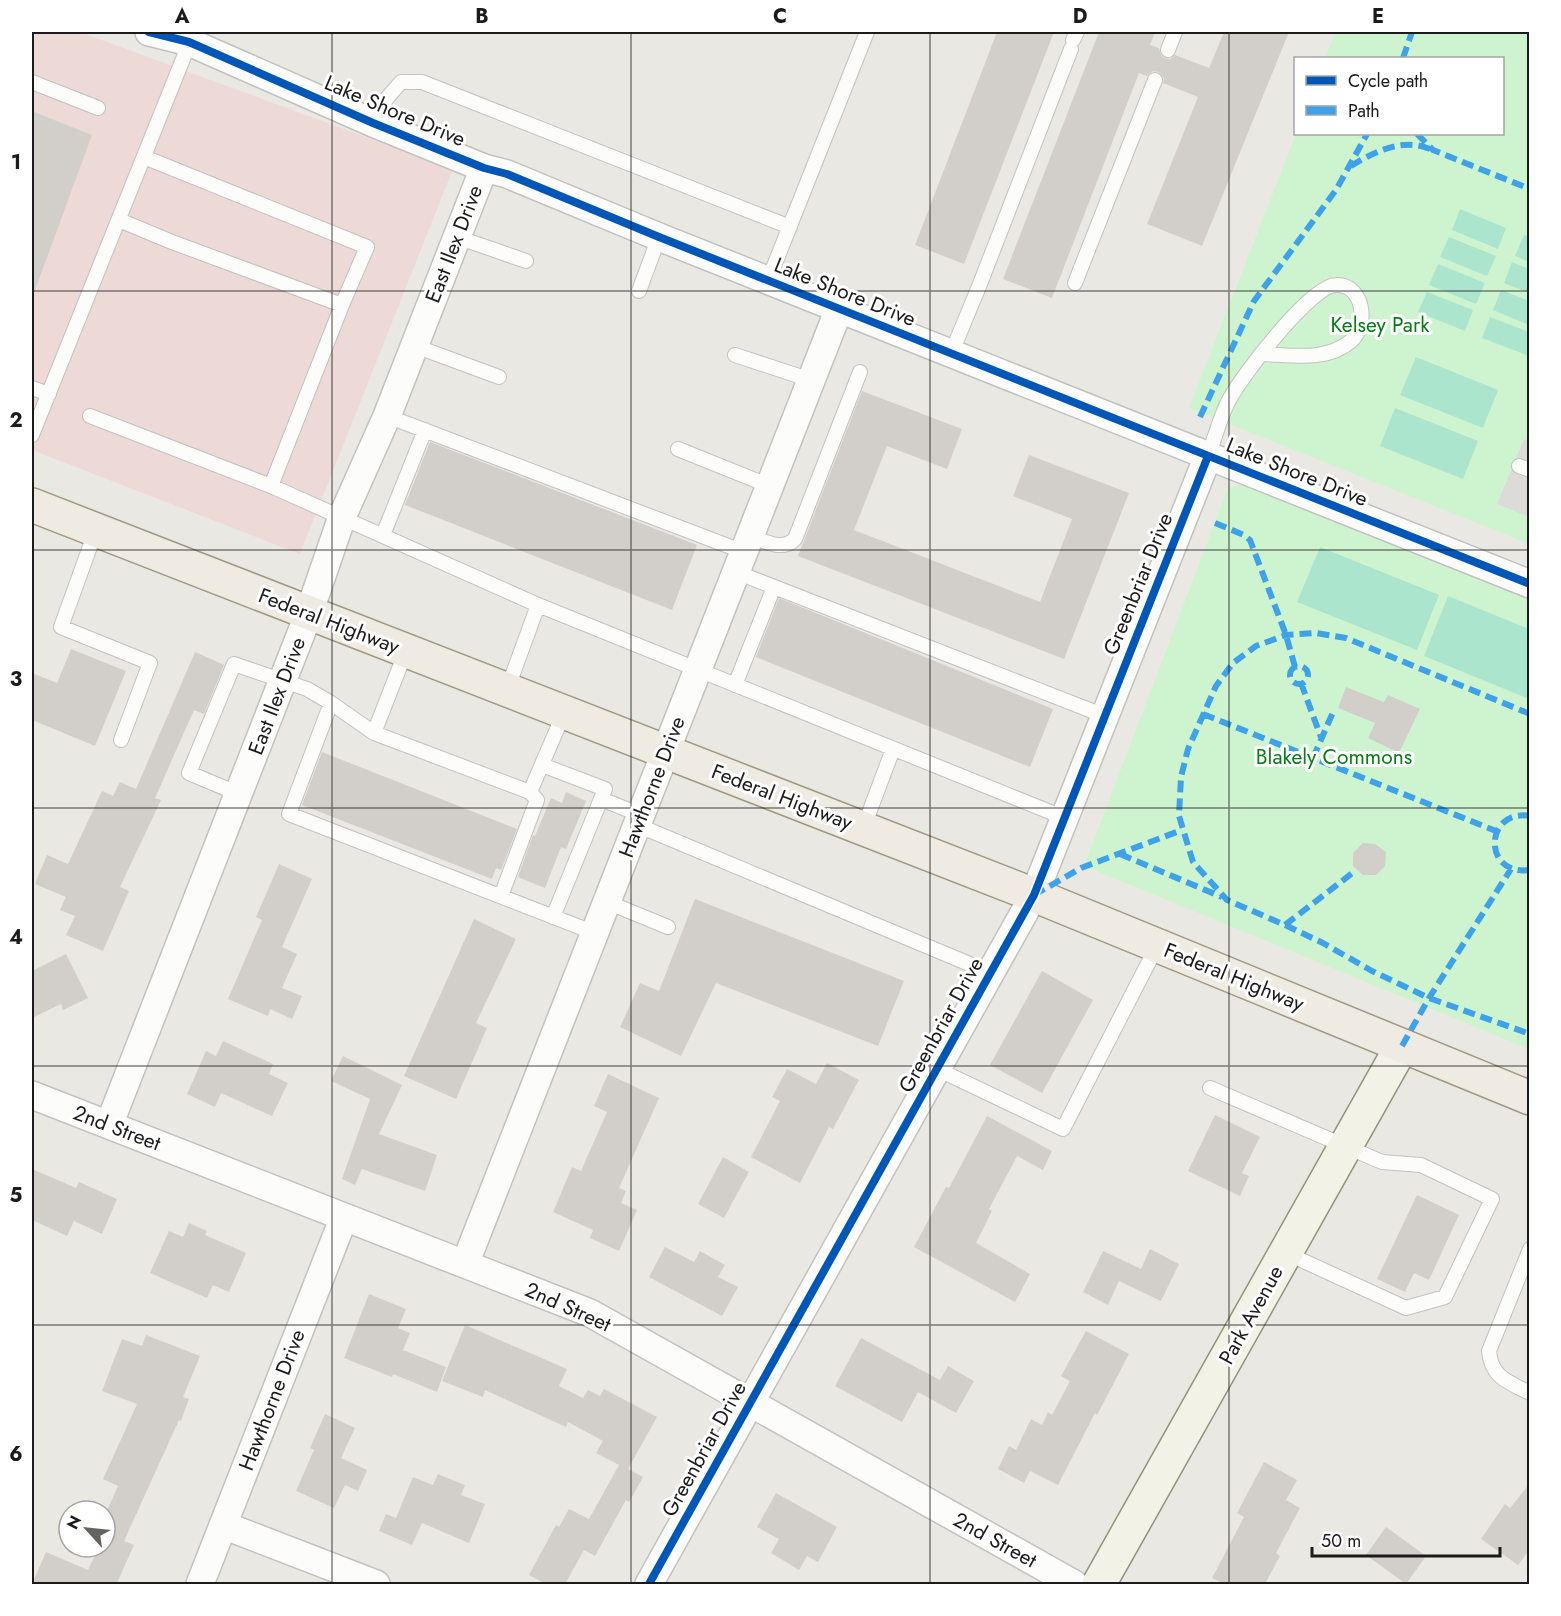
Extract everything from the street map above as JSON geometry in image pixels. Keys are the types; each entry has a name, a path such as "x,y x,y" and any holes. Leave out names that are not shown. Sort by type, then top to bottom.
{"main road":[{"name":"Federal Highway","path":"32,505 1035,895 1530,1098"}],"street":[{"name":"Lake Shore Drive","path":"149,32 192,37 373,123 484,168 507,174 658,237 1530,584"},
{"name":"East Ilex Drive","path":"110,1125 309,613 342,517 387,416 484,168"},
{"name":"Hawthorne Drive","path":"465,1264 839,309"},
{"name":"Greenbriar Drive","path":"649,1584 1035,895 1208,456"},
{"name":"Park Avenue","path":"1100,1584 1402,1046"},
{"name":"2nd Street","path":"32,1095 590,1313 1074,1584"},
{"name":"Hawthorne Drive","path":"200,1584 344,1216"},
{"path":"223,1525 376,1584"}],"lane":[{"path":"768,281 867,32"},
{"path":"1167,50 1175,32"},
{"path":"32,435 192,37"},
{"path":"951,354 1074,40"},
{"path":"1075,283 1155,80"},
{"path":"32,82 98,108"},
{"path":"373,123 387,98 401,82 422,82 790,226"},
{"path":"144,157 367,247 271,486"},
{"path":"118,220 342,305"},
{"path":"457,237 526,261"},
{"path":"639,291 658,237"},
{"path":"1208,456 1228,402 1246,372 1296,312 1324,288 1336,285 1348,288 1357,296 1362,308 1361,322 1352,340 1334,350 1314,356 1262,354"},
{"path":"414,346 499,377"},
{"path":"735,354 811,380"},
{"path":"743,553 789,545 795,539 860,372"},
{"path":"32,388 49,394"},
{"path":"90,416 271,486 538,605 1065,818"},
{"path":"387,416 743,553 774,587 1105,716"},
{"path":"383,535 425,430"},
{"path":"678,449 770,486"},
{"path":"96,530 61,627 150,663 120,740"},
{"path":"735,685 774,587"},
{"path":"507,690 538,605"},
{"path":"374,733 406,651"},
{"path":"238,794 189,773 234,664 307,689 374,733 530,792 537,800 501,896"},
{"path":"331,703 289,814 595,933"},
{"path":"530,792 564,713"},
{"path":"863,829 893,749"},
{"path":"542,765 605,789 553,917"},
{"path":"601,799 639,820 991,973"},
{"path":"607,902 668,927"},
{"path":"937,1069 1063,1129 1158,945"},
{"path":"1210,1088 1382,1162 1421,1165 1492,1199 1445,1297 1406,1308 1286,1253"},
{"path":"1530,1249 1489,1351 1490,1364 1504,1380 1530,1393"}],"shaded area":[{"path":"32,32 80,32 453,169 300,554 32,450"},
{"path":"1524,439 1529,441 1529,517 1497,504"}],"green space":[{"name":"Kelsey Park","path":"1336,32 1529,32 1529,544 1189,408 1296,135 1504,135 1504,57 1325,57"},
{"path":"1460,209 1506,228 1498,249 1452,230"},
{"path":"1524,235 1529,237 1529,262 1515,256"},
{"path":"1449,237 1496,256 1487,276 1440,257"},
{"path":"1512,262 1529,269 1529,293 1504,283"},
{"path":"1438,264 1485,283 1476,304 1429,285"},
{"path":"1501,290 1529,301 1529,325 1493,310"},
{"path":"1427,292 1473,310 1465,331 1418,312"},
{"path":"1490,317 1529,332 1529,356 1482,338"},
{"path":"1416,357 1498,390 1483,428 1400,395"},
{"path":"1395,408 1478,441 1463,479 1380,446"},
{"name":"Blakely Commons","path":"1248,484 1529,597 1529,1049 1084,866 1228,488"},
{"path":"1320,547 1439,595 1417,650 1297,602"},
{"path":"1448,596 1529,629 1529,699 1424,656"}],"building":[{"path":"997,32 1054,32 964,264 915,245"},
{"path":"1099,32 1155,32 1150,45 1159,48 1164,58 1170,59 1175,55 1209,68 1224,32 1289,32 1202,246 1147,224 1198,97 1163,83 1164,78 1159,72 1153,71 1147,76 1139,73 1052,298 1003,279"},
{"path":"32,111 92,135 34,293 32,292"},
{"path":"862,391 962,429 947,469 887,446 854,530 1040,602 1072,519 1013,496 1029,455 1129,493 1064,659 798,556"},
{"path":"430,442 697,545 672,610 405,505"},
{"path":"779,598 1053,709 1030,767 756,657"},
{"path":"71,649 126,671 95,746 32,720 32,673 57,683"},
{"path":"195,652 224,665 204,714 194,710 155,798 161,800 120,887 129,891 103,951 66,935 75,916 60,910 66,897 35,884 47,855 68,864 102,791 113,796 120,782 136,789"},
{"path":"1346,687 1384,702 1388,695 1420,709 1399,753 1368,738 1375,723 1338,708"},
{"path":"322,752 517,829 501,870 496,868 492,879 302,805"},
{"path":"566,792 586,801 566,849 561,847 545,888 518,877 533,835 535,836 551,798 562,803"},
{"path":"1363,843 1375,844 1386,852 1385,866 1376,875 1363,875 1353,866 1353,853"},
{"path":"279,864 312,879 282,947 297,954 282,988 302,996 292,1019 270,1009 268,1016 228,999 262,920 256,917"},
{"path":"695,899 904,981 878,1046 716,983 681,1056 620,1027 640,983 659,991"},
{"path":"474,919 516,939 476,1023 487,1028 456,1099 404,1076"},
{"path":"66,954 88,998 63,1010 61,1004 32,1018 32,971"},
{"path":"1042,971 1093,1000 1042,1093 990,1065"},
{"path":"223,1041 273,1064 269,1074 288,1083 272,1116 221,1093 215,1107 187,1094 206,1051 216,1056"},
{"path":"343,1056 402,1085 379,1134 437,1155 425,1191 362,1169 355,1185 342,1179 370,1099 331,1081"},
{"path":"827,1063 859,1080 833,1129 829,1127 800,1183 751,1157 780,1101 772,1097 787,1069 816,1084"},
{"path":"608,1074 659,1098 619,1188 626,1191 621,1203 637,1210 619,1251 590,1238 593,1230 553,1212 572,1167 581,1171 607,1112 594,1106"},
{"path":"1215,1115 1260,1137 1242,1173 1249,1176 1240,1196 1188,1171"},
{"path":"987,1116 1052,1151 1043,1170 1017,1156 989,1209 992,1211 976,1243 1030,1274 1015,1302 914,1247 946,1187 949,1188"},
{"path":"723,1157 749,1172 724,1218 698,1204"},
{"path":"32,1169 76,1188 79,1182 117,1199 102,1234 74,1221 67,1236 32,1220"},
{"path":"1417,1195 1459,1215 1429,1280 1414,1273 1405,1292 1377,1279"},
{"path":"189,1223 207,1231 205,1235 246,1253 229,1292 213,1285 207,1298 150,1273 169,1231 183,1237"},
{"path":"665,1247 694,1262 700,1251 725,1265 718,1277 738,1287 722,1316 649,1277"},
{"path":"1150,1249 1179,1264 1161,1301 1119,1281 1108,1305 1083,1292 1103,1251 1141,1269"},
{"path":"369,1294 406,1309 398,1328 410,1333 403,1350 446,1367 437,1392 344,1358"},
{"path":"465,1325 567,1369 559,1386 583,1398 588,1390 600,1396 604,1389 657,1417 628,1469 643,1477 629,1502 626,1500 595,1556 584,1550 565,1584 546,1584 529,1575 556,1525 559,1527 569,1509 589,1519 619,1465 596,1453 603,1441 568,1422 566,1427 485,1390 483,1397 442,1381"},
{"path":"1086,1331 1129,1354 1058,1485 1030,1471 1024,1483 998,1469 1009,1446 1016,1450 1031,1419 1042,1425 1048,1412 1052,1415 1070,1381 1061,1376"},
{"path":"146,1335 200,1356 183,1397 189,1399 181,1421 179,1420 124,1541 134,1545 117,1583 120,1584 32,1584 46,1552 57,1557 57,1559 88,1570 93,1559 117,1559 117,1499 112,1499 118,1486 103,1479 137,1404 102,1391 122,1339 142,1346"},
{"path":"861,1338 940,1380 948,1366 974,1381 956,1413 918,1392 902,1422 835,1386"},
{"path":"325,1414 355,1428 341,1458 367,1470 358,1491 345,1485 334,1508 296,1491 314,1450 310,1448"},
{"path":"1264,1462 1297,1480 1286,1500 1300,1508 1276,1553 1280,1556 1265,1584 1224,1584 1212,1578 1244,1517 1237,1513"},
{"path":"438,1474 465,1485 461,1495 485,1504 469,1543 422,1523 412,1545 379,1531 386,1514 396,1518 413,1477 433,1485"},
{"path":"1530,1483 1530,1549 1518,1565 1481,1539 1505,1504 1510,1508"},
{"path":"776,1493 837,1527 818,1562 807,1556 799,1570 771,1553 779,1539 757,1527"},
{"path":"1386,1527 1426,1556 1406,1584 1366,1555"}],"marked path":[{"path":"1403,57 1412,32"},
{"path":"1200,417 1254,301 1336,190 1366,135"},
{"path":"1418,135 1433,150 1530,189"},
{"path":"1351,166 1373,154 1397,146 1416,145 1433,150"},
{"path":"1215,523 1244,535 1250,540 1286,635 1295,667"},
{"path":"1530,714 1346,638 1316,633 1286,635 1256,646 1233,663 1216,686 1188,749 1181,777 1179,816 1193,862 1227,900 1323,943 1372,971 1429,998 1530,1034"},
{"path":"1299,666 1305,669 1308,675 1305,681 1299,684 1293,681 1290,675 1293,669 1299,666"},
{"path":"1301,683 1322,740"},
{"path":"1313,758 1334,710"},
{"path":"1203,714 1496,831"},
{"path":"1530,816 1515,816 1504,822 1497,831 1495,843 1497,854 1503,863 1514,869 1530,870"},
{"path":"1034,895 1081,868 1182,830"},
{"path":"1120,854 1222,897"},
{"path":"1402,1046 1429,998 1511,869"},
{"path":"1285,925 1355,871"}],"cycle path":[{"path":"149,32 189,42 373,123 484,168 507,174 659,237 1530,584"},
{"path":"649,1584 1034,895 1208,456"}]}
